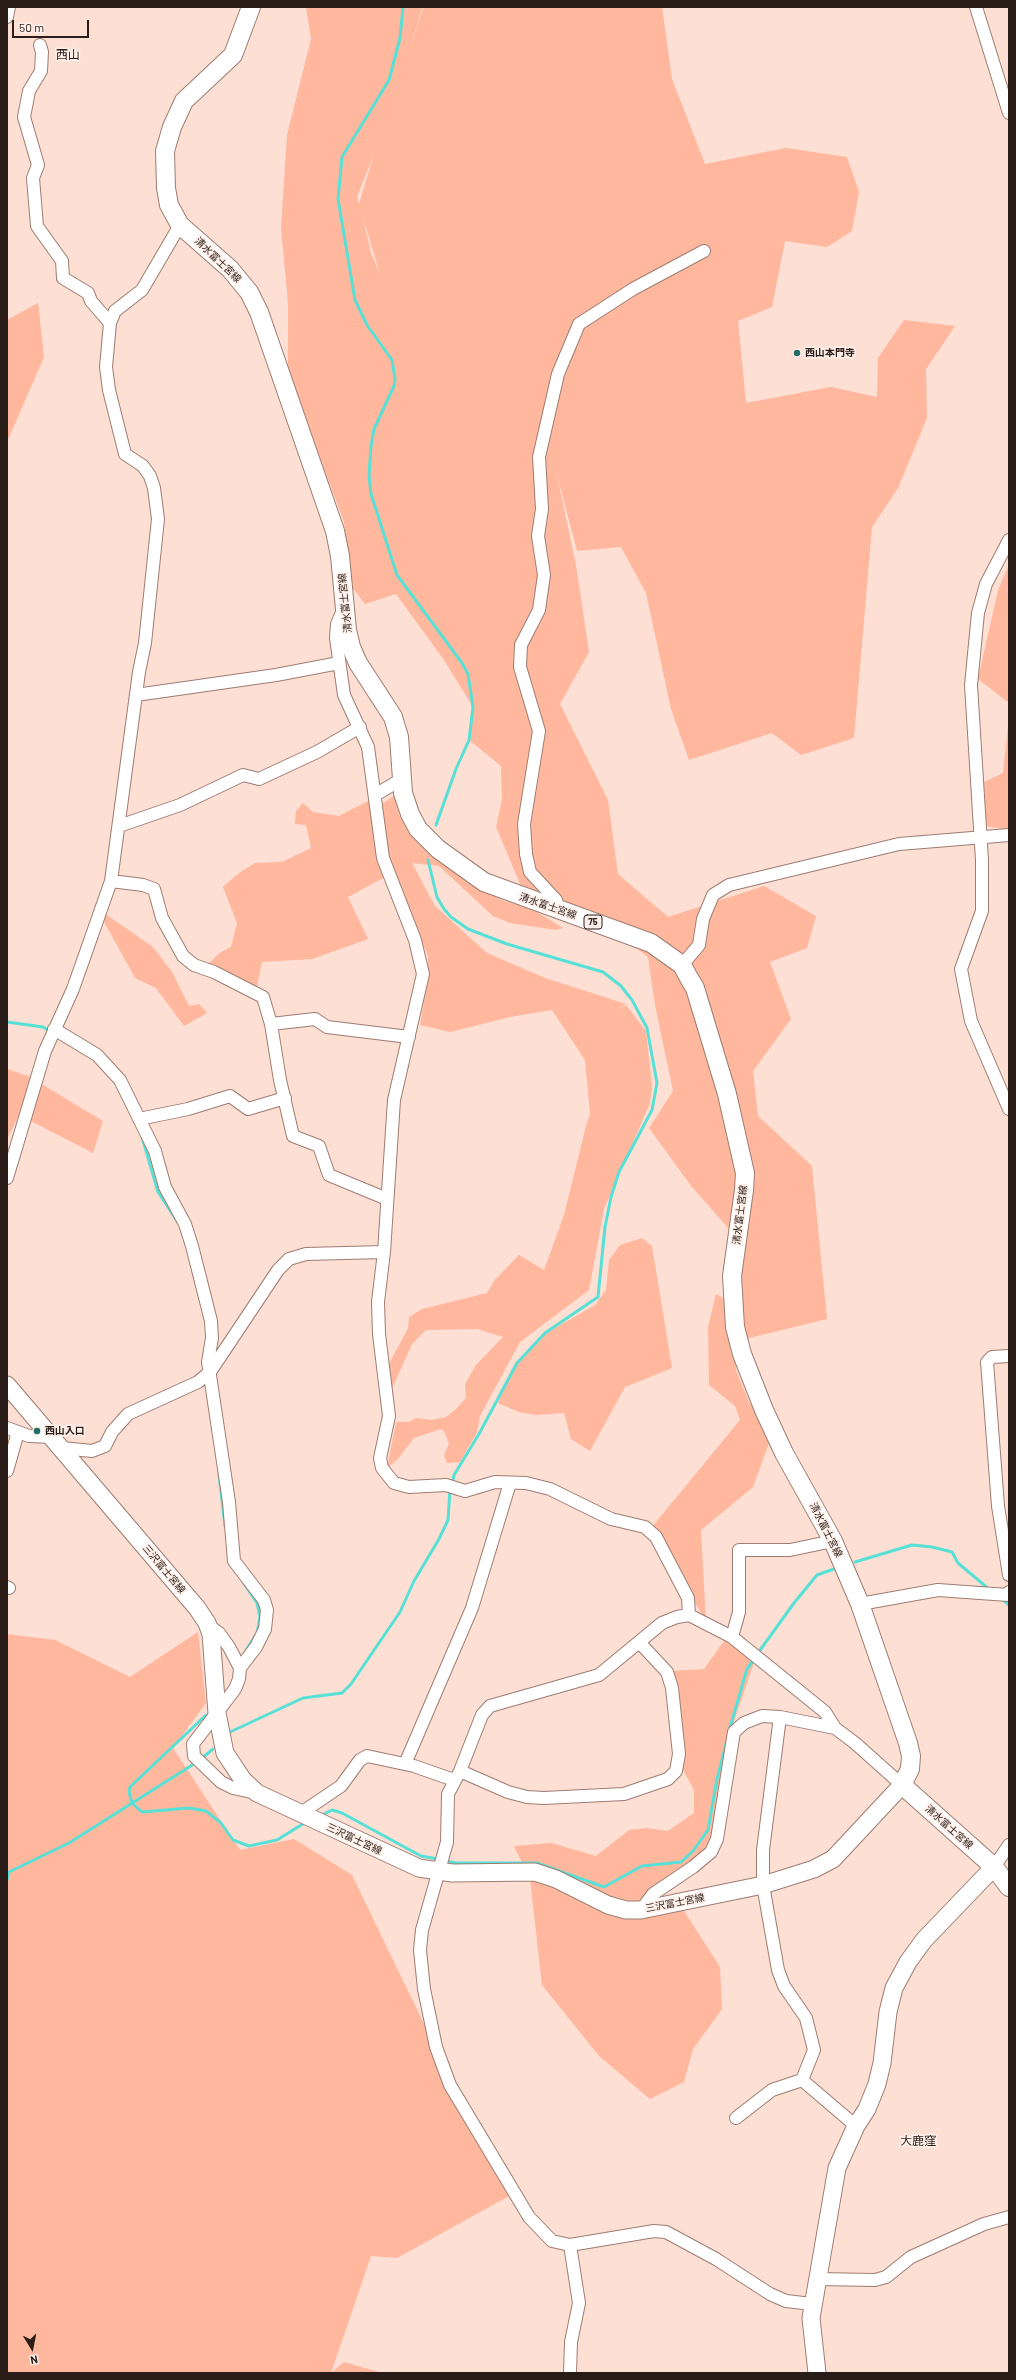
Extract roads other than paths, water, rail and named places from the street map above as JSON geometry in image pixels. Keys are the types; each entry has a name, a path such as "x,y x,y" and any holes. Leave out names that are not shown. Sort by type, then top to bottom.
{"main road":[{"name":"清水富士宮線","path":"251,7 233,55 184,101 172,127 166,151 166,188 169,205 180,225 230,269 249,292 259,312 335,531 340,556 347,630 358,662 393,717 399,737 403,793 410,814 418,829 438,849 484,882 651,943 682,965 694,988 727,1094 741,1151 744,1190 732,1276 735,1327 742,1354 764,1410 784,1453 833,1541 860,1604 908,1743 911,1756 910,1768 902,1785 994,1867 1008,1885"},
{"name":"三沢富士宮線","path":"7,1384 197,1608 206,1623 211,1634 217,1713 225,1753 243,1780 257,1793 419,1868 441,1865 534,1872 556,1879 608,1905 626,1910 641,1910 762,1885 814,1870 834,1859 902,1785"},
{"path":"817,2373 813,2344 812,2304 837,2168 856,2126 867,2109 877,2084 882,2063 888,2012 894,1988 905,1968 924,1940 994,1867"}],"street":[{"path":"7,17 9,7"},
{"path":"976,7 1009,113"},
{"path":"40,45 42,52 41,72 29,91 24,117 38,164 33,178 37,226 62,261 63,278 88,293 91,302 110,323"},
{"path":"7,1178 52,1034 73,989 111,881 136,695 145,643 158,519 154,488 150,476 143,466 125,454 109,390 106,367 110,323 115,311 142,290 180,225"},
{"path":"559,910 556,900 530,872 526,854 524,824 539,731 520,667 521,645 540,610 544,575 538,536 542,509 539,457 558,374 579,324 633,288 704,251"},
{"path":"1009,540 984,591 978,613 971,685 980,836 982,912 961,969 971,1021 1009,1109"},
{"path":"345,607 337,624 339,662 344,695 368,747 383,858 415,940 423,974 394,1100 384,1252 378,1302 379,1334 389,1416 380,1458 382,1468 394,1483 409,1487 446,1485 465,1491 495,1482 526,1483 550,1490 611,1519 645,1528 656,1537 688,1598 689,1615"},
{"path":"136,695 276,675 339,662"},
{"path":"119,826 180,805 243,775 258,779 317,752 360,727"},
{"path":"375,795 402,779"},
{"path":"682,965 699,945 703,919 713,895 729,885 899,844 980,836 1009,835"},
{"path":"111,881 143,885 154,889 162,918 183,956 194,965 214,972 263,997 271,1024 275,1054 294,1136 319,1146 329,1175 387,1199"},
{"path":"271,1024 315,1020 327,1027 409,1037"},
{"path":"52,1034 88,1048 109,1066 127,1092 155,1151 165,1187 185,1224 192,1246 211,1321 212,1338 208,1362 230,1502 234,1561 264,1600 266,1610 265,1629 256,1647 240,1668 239,1679 235,1689 193,1744 194,1756 221,1782 233,1788 257,1793"},
{"path":"139,1119 188,1109 230,1096 248,1109 285,1098"},
{"path":"7,1471 12,1430 29,1436 92,1451 105,1446 112,1432 128,1414 198,1382 210,1372 278,1270 289,1259 306,1254 384,1252"},
{"path":"1009,1356 992,1357 987,1362 998,1506 1009,1575"},
{"path":"405,1764 472,1608 510,1483"},
{"path":"732,1637 739,1612 739,1550 790,1550 833,1541"},
{"path":"860,1604 938,1590 1008,1595 1009,1592"},
{"path":"812,2304 786,2301 770,2294 716,2259 666,2232 654,2231 570,2245 552,2241 529,2217 450,2085 437,2051 424,1989 420,1950 422,1930 448,1835 448,1794 482,1715 490,1706 599,1674 662,1624 689,1615 732,1637 756,1656 825,1712 835,1728 855,1743 902,1785"},
{"path":"206,1623 219,1633 229,1647 240,1668"},
{"path":"308,1817 341,1786 360,1760 368,1756 457,1776 527,1797 544,1798 624,1794 668,1779 676,1771 678,1754 672,1688 667,1672 639,1642"},
{"path":"641,1910 653,1894 693,1867 711,1852 717,1840 734,1732 744,1723 762,1716 780,1717 835,1728"},
{"path":"736,2118 772,2090 802,2080 814,2050 806,2018 784,1986 778,1970 762,1885 763,1850 780,1717"},
{"path":"994,1867 1009,1845"},
{"path":"802,2080 856,2126"},
{"path":"817,2280 875,2280 886,2277 912,2257 984,2224 1009,2217"},
{"path":"570,2245 579,2303 571,2342 570,2373"}],"waterway":[{"path":"403,7 400,38 389,80 342,157 338,199 355,300 367,325 392,360 395,379 394,386 374,429 369,475 371,494 397,575 462,663 468,674 473,707 469,740 456,769 436,825"},
{"path":"428,860 437,897 451,917 468,929 507,944 603,972 621,986 632,1000 647,1028 657,1083 652,1110 619,1172 611,1197 605,1227 598,1297 545,1333 517,1363 479,1434 454,1475 452,1484"},
{"path":"7,1022 43,1027 51,1032"},
{"path":"142,1137 158,1192 177,1221"},
{"path":"219,1474 225,1526"},
{"path":"230,1732 303,1698 342,1693 351,1684 400,1612 414,1581 439,1539 448,1520 450,1489"},
{"path":"855,1562 912,1545 932,1547 952,1552 958,1563 990,1590"},
{"path":"758,1653 794,1603 817,1575 834,1569"},
{"path":"243,1582 257,1603 260,1617 257,1633 245,1652"},
{"path":"1001,1598 1009,1605"},
{"path":"729,1731 747,1669 755,1658"},
{"path":"206,1715 130,1787 129,1792 132,1803 142,1812 189,1808 206,1811 221,1823 233,1840 249,1846 277,1840 306,1822"},
{"path":"446,1861 456,1863 537,1863 604,1887 642,1866 681,1862 693,1851 708,1830 717,1779 727,1740"},
{"path":"201,1759 213,1749"},
{"path":"7,1880 9,1872 69,1843 197,1762"},
{"path":"320,1816 332,1810 342,1813 421,1856 438,1859"}],"place":[{"name":"西山本門寺","path":"797,353"},
{"name":"西山入口","path":"37,1431"}],"district":[{"name":"西山","path":"68,55"},
{"name":"大鹿窪","path":"918,2141"}]}
